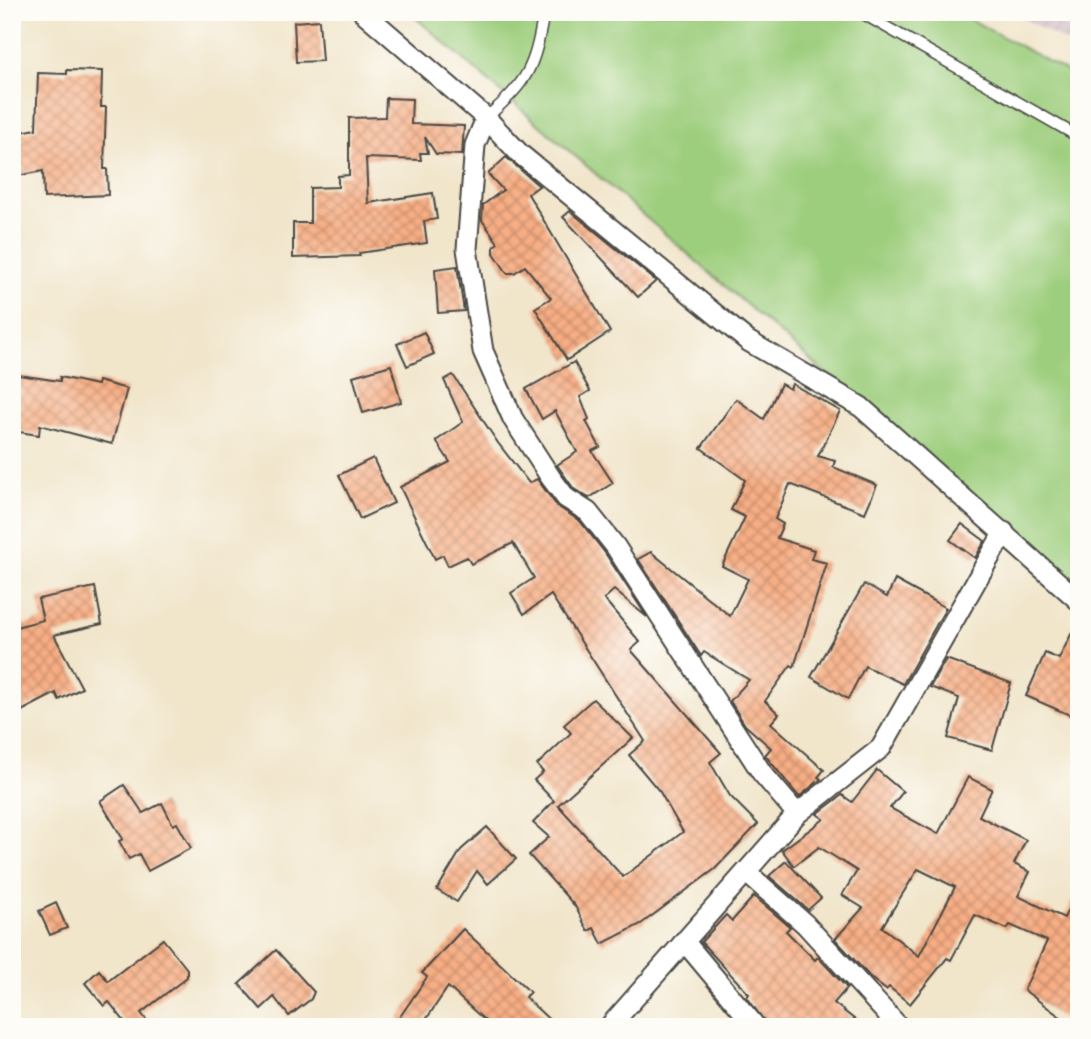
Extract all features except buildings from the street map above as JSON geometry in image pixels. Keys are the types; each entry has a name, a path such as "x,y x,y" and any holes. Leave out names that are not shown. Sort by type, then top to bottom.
{"street":[{"path":"363,12 486,118 520,154 748,341 861,408 1079,601"},
{"path":"486,118 475,145 467,249 483,351 513,419 566,498 588,512 615,546 762,773 797,814"},
{"path":"609,1027 797,814 881,748 1004,532"},
{"path":"747,873 805,924 899,1027"},
{"path":"684,941 756,1027"}],"lane":[{"path":"486,118 526,79 537,55 544,12"},
{"path":"860,12 1079,137"}],"shaded area":[{"path":"1012,12 1079,12 1079,49"}],"green space":[{"path":"409,12 957,12 1079,78 1079,593"}]}
